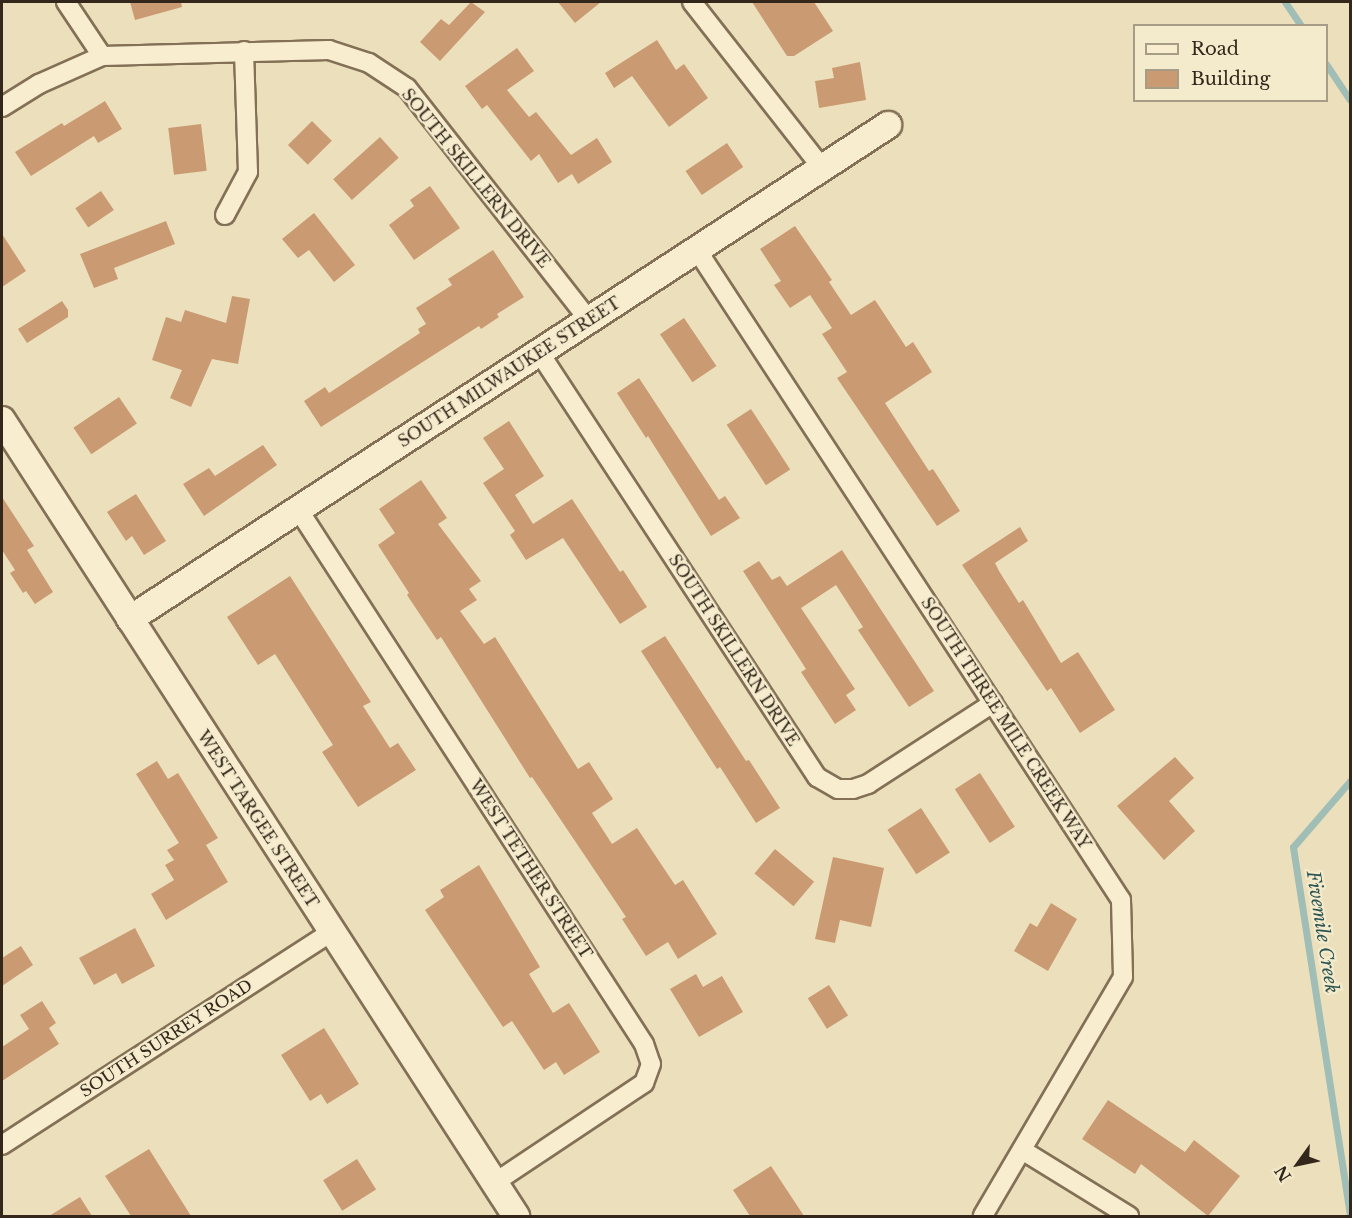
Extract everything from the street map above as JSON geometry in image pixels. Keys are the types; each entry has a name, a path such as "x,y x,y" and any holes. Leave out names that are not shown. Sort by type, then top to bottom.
{"street":[{"path":"66,2 102,56"},
{"path":"692,2 822,168"},
{"name":"SOUTH SKILLERN DRIVE","path":"2,107 39,84 102,56 329,50 369,63 407,88 588,320"},
{"path":"225,214 248,172 244,51"},
{"name":"SOUTH MILWAUKEE STREET","path":"130,619 888,125"},
{"name":"SOUTH THREE MILE CREEK WAY","path":"697,250 1122,900 1123,977 983,1216"},
{"name":"SOUTH SKILLERN DRIVE","path":"539,352 817,777 838,789 853,789 867,784 993,703"},
{"name":"WEST TARGEE STREET","path":"5,433 130,619 516,1216"},
{"name":"WEST TETHER STREET","path":"298,509 644,1044 651,1064 644,1083 494,1183"},
{"name":"SOUTH SURREY ROAD","path":"2,1145 331,932"},
{"path":"1022,1150 1129,1216"}],"building":[{"path":"130,2 181,2 182,7 135,20"},
{"path":"471,2 485,12 440,61 420,42 441,19 449,25"},
{"path":"558,2 601,2 575,23"},
{"path":"752,2 814,2 833,31 794,56 787,56"},
{"path":"657,40 676,70 684,64 708,98 669,127 632,76 614,88 605,73"},
{"path":"517,48 534,71 507,90 529,117 536,112 571,155 597,138 612,162 578,184 572,174 558,183 539,154 531,161 487,105 482,109 465,86"},
{"path":"860,62 866,100 819,108 815,81 834,78 832,68"},
{"path":"105,101 122,129 98,143 94,136 31,176 15,152 62,123 64,126"},
{"path":"312,121 332,141 308,165 288,145"},
{"path":"201,124 207,171 174,175 168,128"},
{"path":"380,137 399,158 352,200 333,179"},
{"path":"727,143 743,167 702,195 686,171"},
{"path":"430,186 460,228 414,260 389,225 414,206 410,200"},
{"path":"101,191 114,210 88,227 75,208"},
{"path":"314,213 355,265 334,282 309,250 298,258 282,239"},
{"path":"166,221 175,244 114,268 118,279 94,288 80,254"},
{"path":"795,226 832,280 829,282 851,315 875,300 906,347 913,342 932,372 885,403 929,471 933,469 960,511 937,526 837,378 847,372 822,334 832,328 810,295 790,308 774,285 781,281 760,249"},
{"path":"2,234 26,271 2,287"},
{"path":"493,250 524,297 497,314 499,317 481,329 479,326 321,427 304,401 325,387 329,393 420,333 418,329 426,324 416,308 452,285 448,279"},
{"path":"232,296 250,299 238,364 212,359 191,407 170,398 182,370 152,360 166,317 181,322 185,310 226,323"},
{"path":"62,301 68,310 68,317 27,343 18,329"},
{"path":"684,318 716,366 692,382 660,334"},
{"path":"639,378 719,500 725,496 740,518 711,536 648,436 646,438 617,393"},
{"path":"119,397 137,424 91,454 73,428"},
{"path":"751,409 790,469 766,485 727,425"},
{"path":"509,421 544,476 515,495 533,524 572,499 620,572 623,570 647,607 620,624 563,538 526,560 510,535 515,531 483,483 504,469 483,438"},
{"path":"263,445 277,465 204,516 183,484 209,468 215,476"},
{"path":"421,480 447,518 438,524 481,581 469,589 477,600 460,611 484,644 495,637 578,769 589,762 613,799 592,813 612,844 637,828 675,885 683,880 717,934 678,959 668,942 646,956 622,919 626,917 532,777 530,778 441,637 437,640 407,595 409,593 378,545 395,533 379,509"},
{"path":"136,494 166,541 144,555 132,536 126,541 107,512"},
{"path":"2,497 34,546 27,550 53,592 35,604 26,591 23,593 10,573 15,570 2,550"},
{"path":"1020,527 1028,541 995,563 999,571 1019,603 1023,600 1061,663 1078,652 1115,710 1080,733 1051,688 1047,691 962,565"},
{"path":"842,550 934,691 909,707 858,630 863,627 836,585 801,608 855,689 846,695 856,710 835,724 801,672 806,669 743,571 759,561 772,580 780,576 787,586"},
{"path":"290,576 371,702 363,706 390,748 398,743 416,770 358,807 322,752 333,745 275,654 258,665 227,617"},
{"path":"665,636 746,761 749,760 780,808 756,823 720,767 717,769 641,651"},
{"path":"1175,757 1194,778 1169,801 1195,831 1164,860 1117,806"},
{"path":"157,761 168,779 178,773 218,838 206,845 228,882 166,920 151,894 174,880 165,865 174,860 167,850 179,843 136,774"},
{"path":"980,773 1015,827 990,843 955,789"},
{"path":"921,808 950,852 916,874 887,830"},
{"path":"775,849 814,882 793,906 754,874"},
{"path":"833,857 884,868 871,927 840,920 835,943 815,939"},
{"path":"479,865 540,967 529,974 553,1013 569,1003 600,1052 564,1075 556,1062 544,1070 512,1021 503,1027 425,910 444,897 440,890"},
{"path":"1051,903 1077,919 1048,971 1014,951 1030,923 1037,927"},
{"path":"135,928 155,966 122,984 116,973 94,985 79,958"},
{"path":"21,946 33,965 2,986 2,958"},
{"path":"696,974 703,987 722,976 743,1012 699,1037 670,989"},
{"path":"829,985 848,1016 827,1029 808,998"},
{"path":"42,1001 56,1023 49,1028 59,1044 2,1081 2,1047 29,1029 20,1015"},
{"path":"324,1028 359,1084 327,1104 321,1094 310,1101 281,1055"},
{"path":"1108,1100 1185,1152 1194,1140 1240,1176 1208,1216 1141,1164 1135,1174 1082,1139"},
{"path":"149,1149 191,1216 131,1216 105,1176"},
{"path":"357,1159 376,1190 342,1211 323,1180"},
{"path":"771,1166 804,1216 750,1216 733,1190"},
{"path":"80,1197 92,1216 49,1216"}],"waterway":[{"path":"1285,2 1300,24"},
{"path":"1328,67 1350,100"},
{"name":"Fivemile Creek","path":"1350,781 1293,847 1350,1215"}]}
